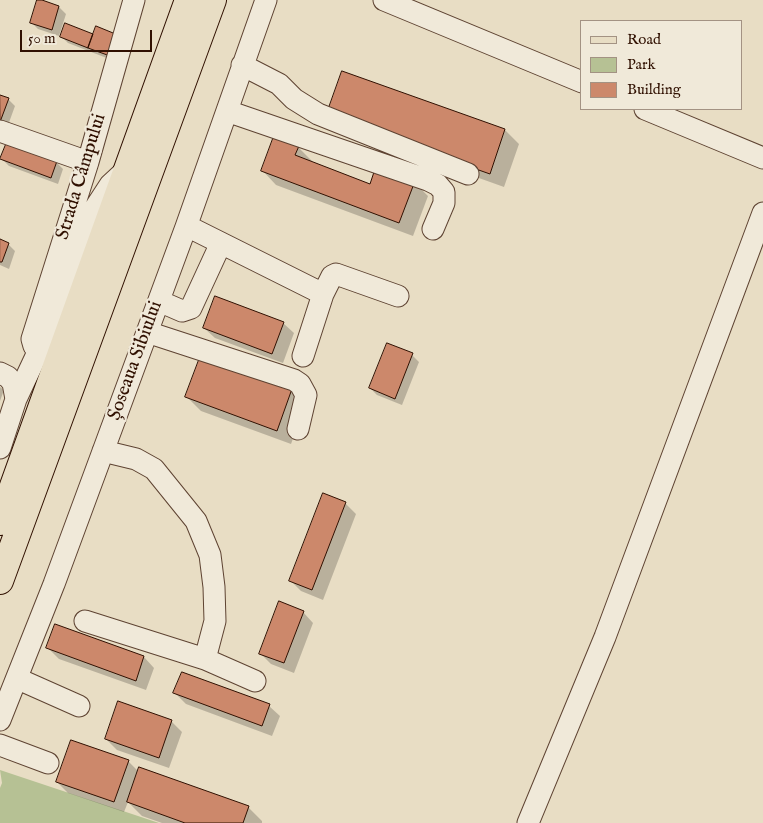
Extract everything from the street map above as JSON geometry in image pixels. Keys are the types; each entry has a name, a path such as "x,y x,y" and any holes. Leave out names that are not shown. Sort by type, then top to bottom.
{"main road":[{"path":"0,522 188,0"},
{"path":"0,581 213,0"}],"street":[{"name":"Strada Câmpului","path":"39,350 34,346 32,338 88,162 134,0"},
{"name":"Șoseaua Sibiului","path":"0,720 54,584 186,228 266,0"},
{"path":"384,0 580,81"},
{"path":"242,65 279,84 294,98 318,114 468,174"},
{"path":"647,110 763,158"},
{"path":"227,111 428,180 444,192 444,202 433,229"},
{"path":"0,131 88,162"},
{"path":"0,448 16,399 39,350 95,208 110,185 126,171"},
{"path":"528,823 604,637 763,213"},
{"path":"186,228 195,230 323,294"},
{"path":"159,301 182,311 191,308 221,243"},
{"path":"303,356 323,294 332,276 336,274 398,296"},
{"path":"147,332 294,380 300,384 306,395 298,429"},
{"path":"0,373 8,377 13,383 16,399"},
{"path":"103,451 136,459 154,469 196,521 210,555 214,586 216,621 205,659"},
{"path":"85,621 205,659 255,681"},
{"path":"16,680 25,682 79,706"},
{"path":"0,745 48,763"}],"green space":[{"path":"0,770 159,823 0,823 0,788 2,783"}],"building":[{"path":"37,0 59,6 52,30 30,23"},
{"path":"65,23 93,34 88,48 60,37"},
{"path":"96,26 118,35 110,56 88,48"},
{"path":"342,71 505,129 490,174 326,116"},
{"path":"0,95 9,98 0,122"},
{"path":"274,136 299,146 295,155 370,184 376,166 415,181 399,223 261,171"},
{"path":"7,142 57,161 51,178 0,159"},
{"path":"0,239 9,243 2,262 0,262"},
{"path":"215,296 284,322 272,354 203,328"},
{"path":"387,343 413,353 395,399 369,388"},
{"path":"202,352 293,386 277,431 185,397"},
{"path":"323,493 346,502 312,590 289,581"},
{"path":"279,601 304,611 284,663 259,654"},
{"path":"55,624 144,656 136,681 46,648"},
{"path":"182,672 270,704 262,726 173,693"},
{"path":"118,701 172,720 159,758 105,739"},
{"path":"71,740 129,760 114,802 56,782"},
{"path":"139,767 249,806 243,823 185,823 127,802"}]}
